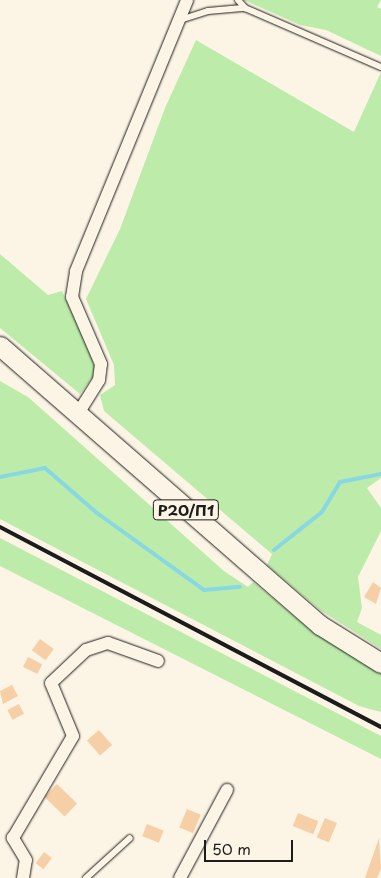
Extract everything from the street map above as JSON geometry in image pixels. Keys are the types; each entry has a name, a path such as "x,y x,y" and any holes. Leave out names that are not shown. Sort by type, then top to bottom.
{"main road":[{"name":"Р20/П1","path":"0,346 320,625 381,663"}],"street":[{"path":"77,415 99,380 102,364 72,297 76,271 187,0"},
{"path":"23,878 26,860 13,838 73,736 51,683 86,650 108,643 158,661"},
{"path":"180,878 227,790"}],"lane":[{"path":"238,0 244,8"},
{"path":"178,21 208,11 244,8 381,67"},
{"path":"86,878 130,838"}],"green space":[{"path":"231,0 381,0 377,7 381,9 381,56 326,30 300,25 246,1"},
{"path":"196,40 354,132 381,72 381,478 367,488 381,508 381,531 358,577 362,608 357,622 381,635 381,649 320,610 267,565 272,554 104,411 100,395 115,385 114,365 86,299 120,229 165,108"},
{"path":"0,254 48,295 62,291 95,361 93,377 80,394 0,328"},
{"path":"0,381 28,397 224,571 248,587 253,582 314,633 381,673 381,712 359,706 0,519"},
{"path":"0,538 381,736 381,759 0,566"}],"building":[{"path":"373,582 381,588 376,604 364,597"},
{"path":"40,639 54,649 46,660 32,650"},
{"path":"28,657 42,664 37,674 23,667"},
{"path":"12,685 18,696 3,704 0,691"},
{"path":"19,704 24,714 12,720 7,710"},
{"path":"99,730 112,745 100,756 87,740"},
{"path":"57,784 77,803 65,816 44,797"},
{"path":"187,809 201,815 193,833 179,827"},
{"path":"298,813 318,821 313,834 293,826"},
{"path":"325,818 337,823 329,842 317,837"},
{"path":"147,824 164,831 159,843 142,836"},
{"path":"379,838 381,869 377,878 365,878"},
{"path":"44,852 52,858 44,869 36,863"}],"waterway":[{"path":"0,477 45,468 97,513 204,590 240,587"},
{"path":"274,550 322,512 340,482 381,474"}],"railway":[{"path":"0,527 381,727"}]}
